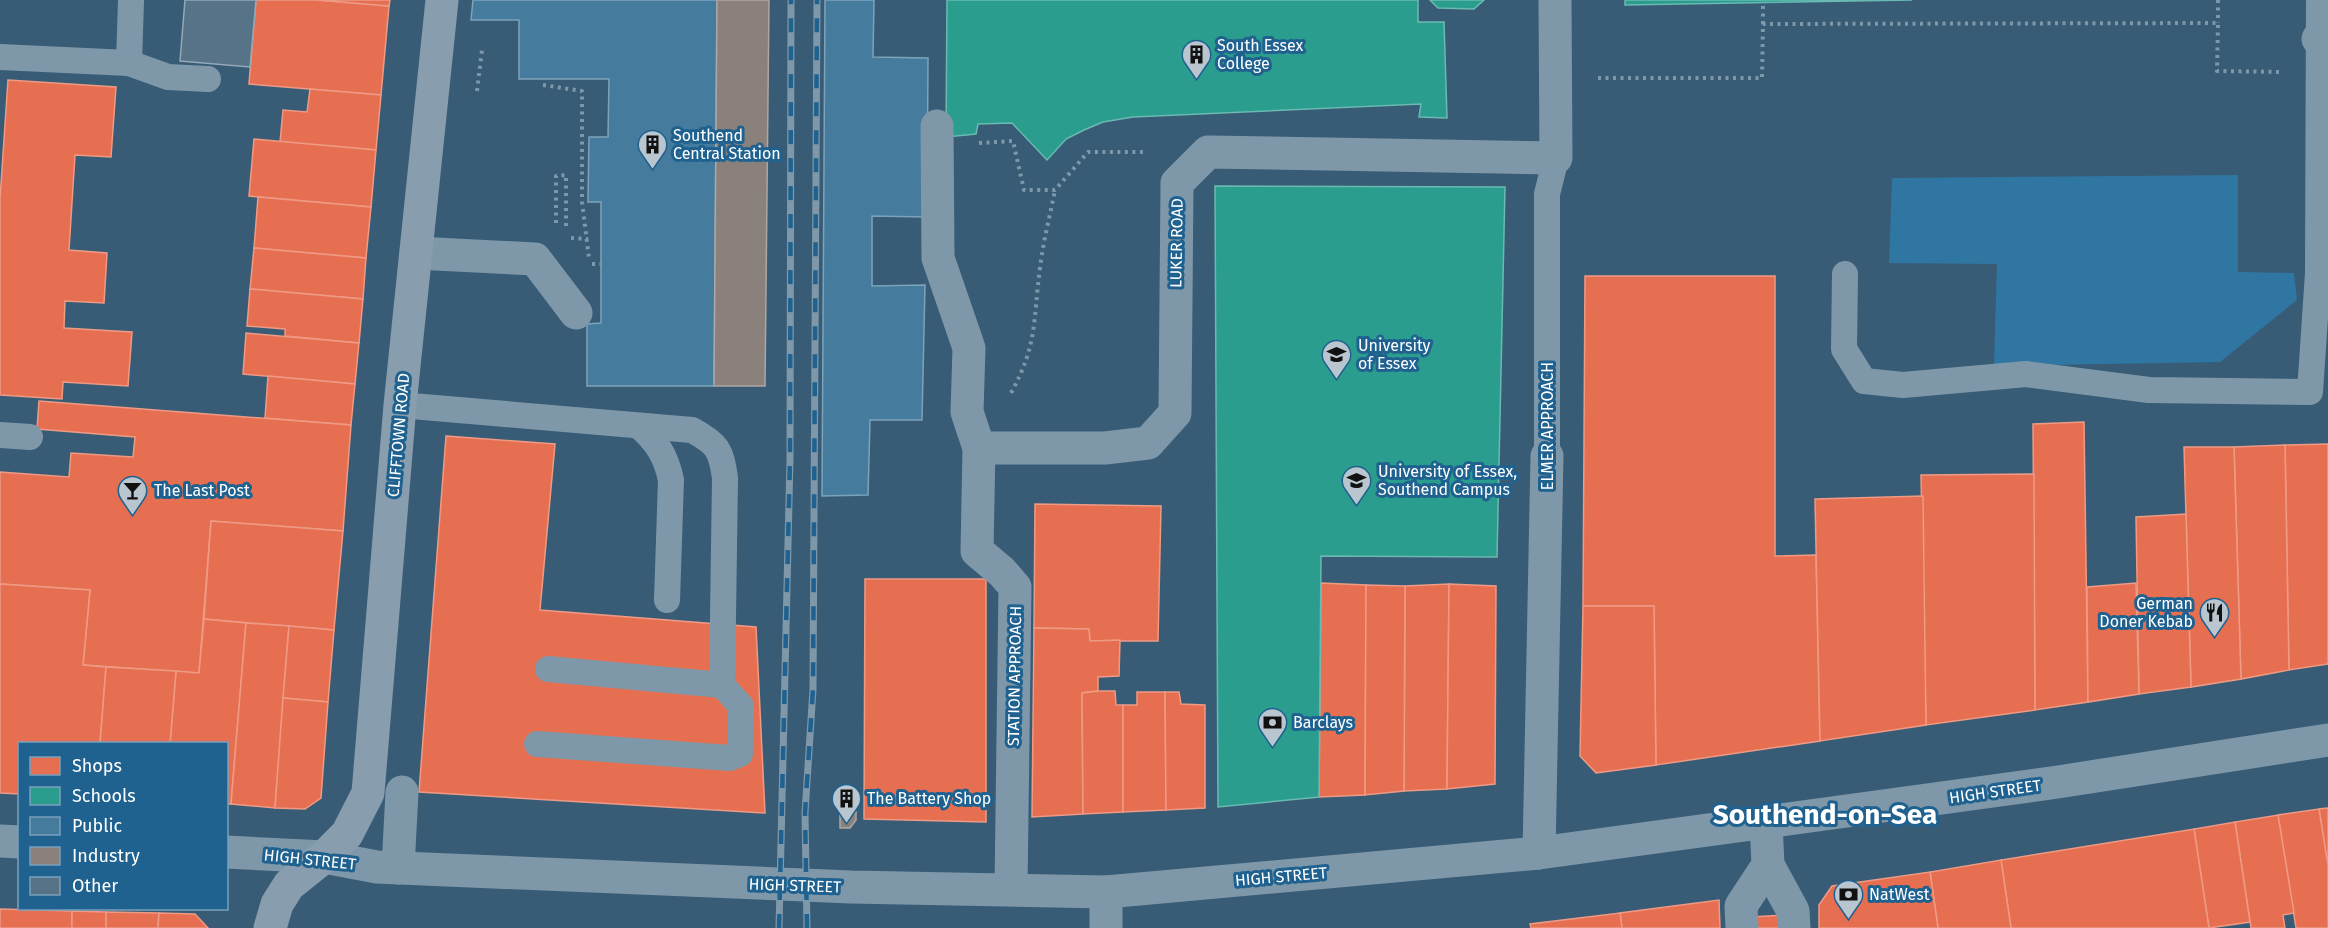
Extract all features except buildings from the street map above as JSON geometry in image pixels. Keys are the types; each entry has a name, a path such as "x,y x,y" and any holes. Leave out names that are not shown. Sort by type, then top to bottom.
{"street":[{"name":"CLIFFTOWN ROAD","path":"270,928 277,904 289,885 324,857 347,834 368,794 400,405 442,0"},
{"name":"ELMER APPROACH","path":"1555,0 1556,158"},
{"name":"STATION APPROACH","path":"937,135 938,258 969,348 967,412 979,448 978,551 1015,586 1011,889"},
{"path":"1208,152 1556,158"},
{"name":"LUKER ROAD","path":"979,448 1105,447 1148,443 1175,413 1177,183 1208,152"},
{"path":"416,253 535,259 576,313"},
{"name":"ELMER APPROACH","path":"1539,853 1547,456"},
{"name":"HIGH STREET","path":"228,852 324,857 377,867 398,868 851,887 1106,892 1539,853 1766,823 2328,740"},
{"path":"398,868 402,792"},
{"path":"1766,823 1768,865 1793,911 1794,928"},
{"path":"0,841 18,842"},
{"path":"1742,928 1741,906 1768,865"},
{"path":"1106,892 1106,928"}],"lane":[{"path":"129,63 131,0"},
{"path":"1845,274 1844,349 1864,381 1904,385 2026,374 2149,390 2310,392 2319,273 2319,72 2323,39 2319,0"},
{"path":"0,57 129,63 168,77 208,79"},
{"name":"ELMER APPROACH","path":"1547,456 1547,194 1556,158"},
{"path":"400,405 693,430 712,441 722,456 725,478 722,685"},
{"path":"639,426 655,441 667,461 671,480 667,600"},
{"path":"0,435 30,436"},
{"path":"537,744 730,758 740,754 741,706 722,685 548,669"}],"path":[{"path":"2218,0 2217,71 2319,72"},
{"path":"1556,78 1762,78 1763,3"},
{"path":"1763,24 2218,23"},
{"path":"543,85 582,91 582,202 588,239 588,273"},
{"path":"937,135 1012,141 1024,190 1055,190"},
{"path":"979,448 1026,367 1034,337 1040,266 1055,190 1088,152 1208,152"},
{"path":"555,232 556,176 566,175 566,238 588,239"}],"shaded area":[{"path":"2238,175 2238,272 2294,273 2297,300 2220,362 1994,366 1997,264 1889,263 1892,178"}],"railway":[{"path":"779,928 790,459 791,0"},
{"path":"807,928 805,813 813,689 817,0"}],"place":[{"name":"South Essex College","path":"1196,80"},
{"name":"Southend Central Station","path":"652,170"},
{"name":"University of Essex","path":"1337,380"},
{"name":"University of Essex, Southend Campus","path":"1357,506"},
{"name":"The Last Post","path":"133,516"},
{"name":"German Doner Kebab","path":"2214,638"},
{"name":"Barclays","path":"1272,748"},
{"name":"The Battery Shop","path":"846,824"},
{"name":"NatWest","path":"1848,920"}],"district":[{"name":"Southend-on-Sea","path":"1825,814"}]}
